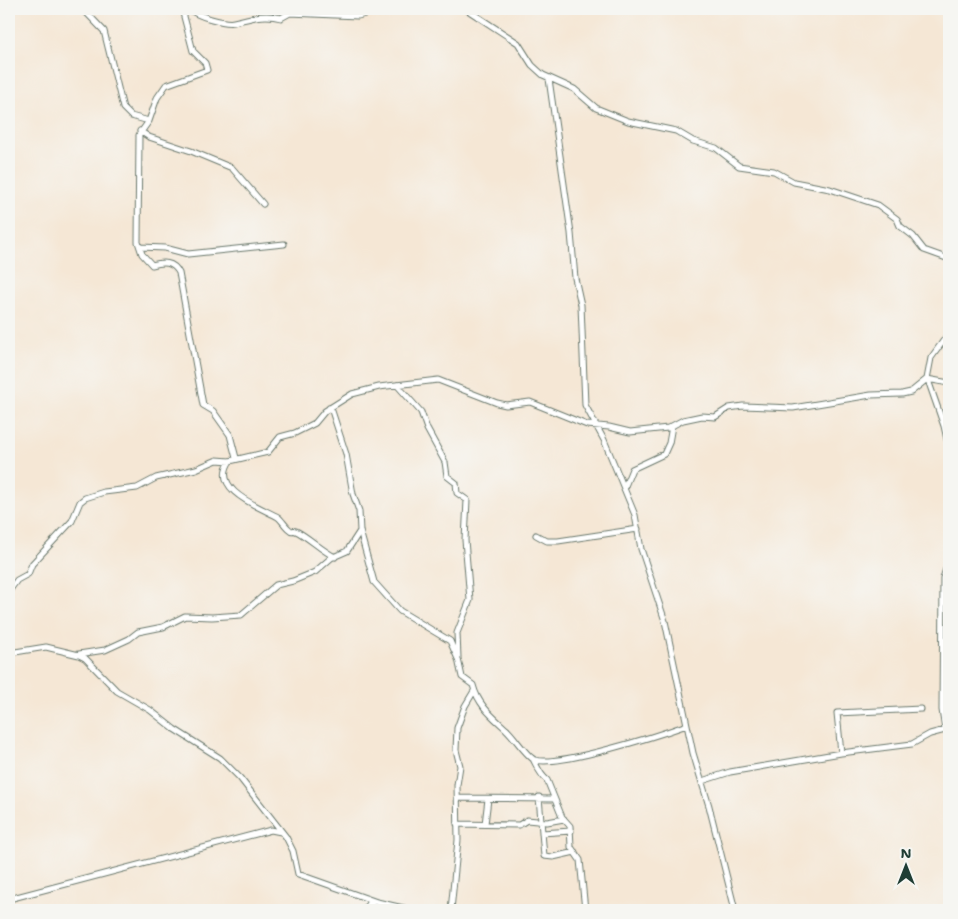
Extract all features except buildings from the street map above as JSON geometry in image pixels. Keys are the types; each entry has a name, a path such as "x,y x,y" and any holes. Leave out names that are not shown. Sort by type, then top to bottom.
{"street":[{"path":"83,9 104,31 124,108 131,116 149,121"},
{"path":"182,9 193,51 205,63 207,70 166,85 157,98 149,121 140,131 138,142 140,247 146,261 152,264 165,262 170,264 179,273 203,405 213,411 232,438 233,460 227,466 226,476 234,492 278,517 290,530 297,532 320,550 335,557"},
{"path":"190,9 197,15 231,23 243,18 270,15 281,18 290,13 358,16 383,9"},
{"path":"466,9 518,43 537,70 549,79 567,85 591,105 615,116 676,130 693,141 716,148 739,166 774,171 794,182 830,189 878,205 897,219 900,226 913,236 924,250 949,259"},
{"path":"549,79 571,233 575,278 581,305 584,398 588,412 624,487 638,529 640,545 653,590 665,621 687,725 734,910"},
{"path":"140,131 149,138 191,150 232,168 263,204"},
{"path":"140,247 165,248 188,254 284,244"},
{"path":"949,334 931,358 927,380 947,433 949,448"},
{"path":"9,591 18,580 28,574 32,564 72,521 80,502 85,498 104,492 138,488 156,478 204,467 217,460 233,460 268,452 280,437 296,433 311,425 329,408 352,394 397,385 438,380 497,403 506,405 530,402 560,416 596,427 609,427 630,432 672,426 685,419 702,416 715,417 729,408 743,406 793,408 871,395 902,394 911,392 927,380 949,383"},
{"path":"397,385 421,412 445,460 447,476 456,483 457,493 467,500 465,540 470,600 457,633 458,659 462,678 472,685 487,712 513,735 539,767 542,776 547,780 554,799 564,819 569,824 571,847 582,866 585,910"},
{"path":"329,408 333,414 346,454 353,494 359,511 360,532 372,577 378,588 400,611 450,641 458,659"},
{"path":"624,487 632,468 664,454 669,443 672,426"},
{"path":"536,535 547,541 558,541 638,529"},
{"path":"9,653 34,647 46,647 79,654 105,650 129,639 138,632 163,627 185,616 212,618 241,615 276,585 293,581 315,572 335,557 350,549 360,532"},
{"path":"702,781 730,772 841,753 912,744 930,734 945,730 942,710 943,578 949,565"},
{"path":"79,654 89,661 117,691 150,710 174,729 220,758 259,800 282,832 293,852 298,874 377,902 412,910"},
{"path":"451,910 457,858 460,766 456,750 457,728 465,706 474,691"},
{"path":"841,753 837,713 921,710"},
{"path":"533,759 553,760 594,752 687,725"},
{"path":"458,798 539,797 554,799"},
{"path":"539,797 545,857 575,852"},
{"path":"485,824 488,799"},
{"path":"458,824 519,825 527,820 542,822 564,819"},
{"path":"554,821 555,833"},
{"path":"9,899 271,830 282,832"},
{"path":"542,833 570,831"},
{"path":"364,910 370,903 377,902"}]}
